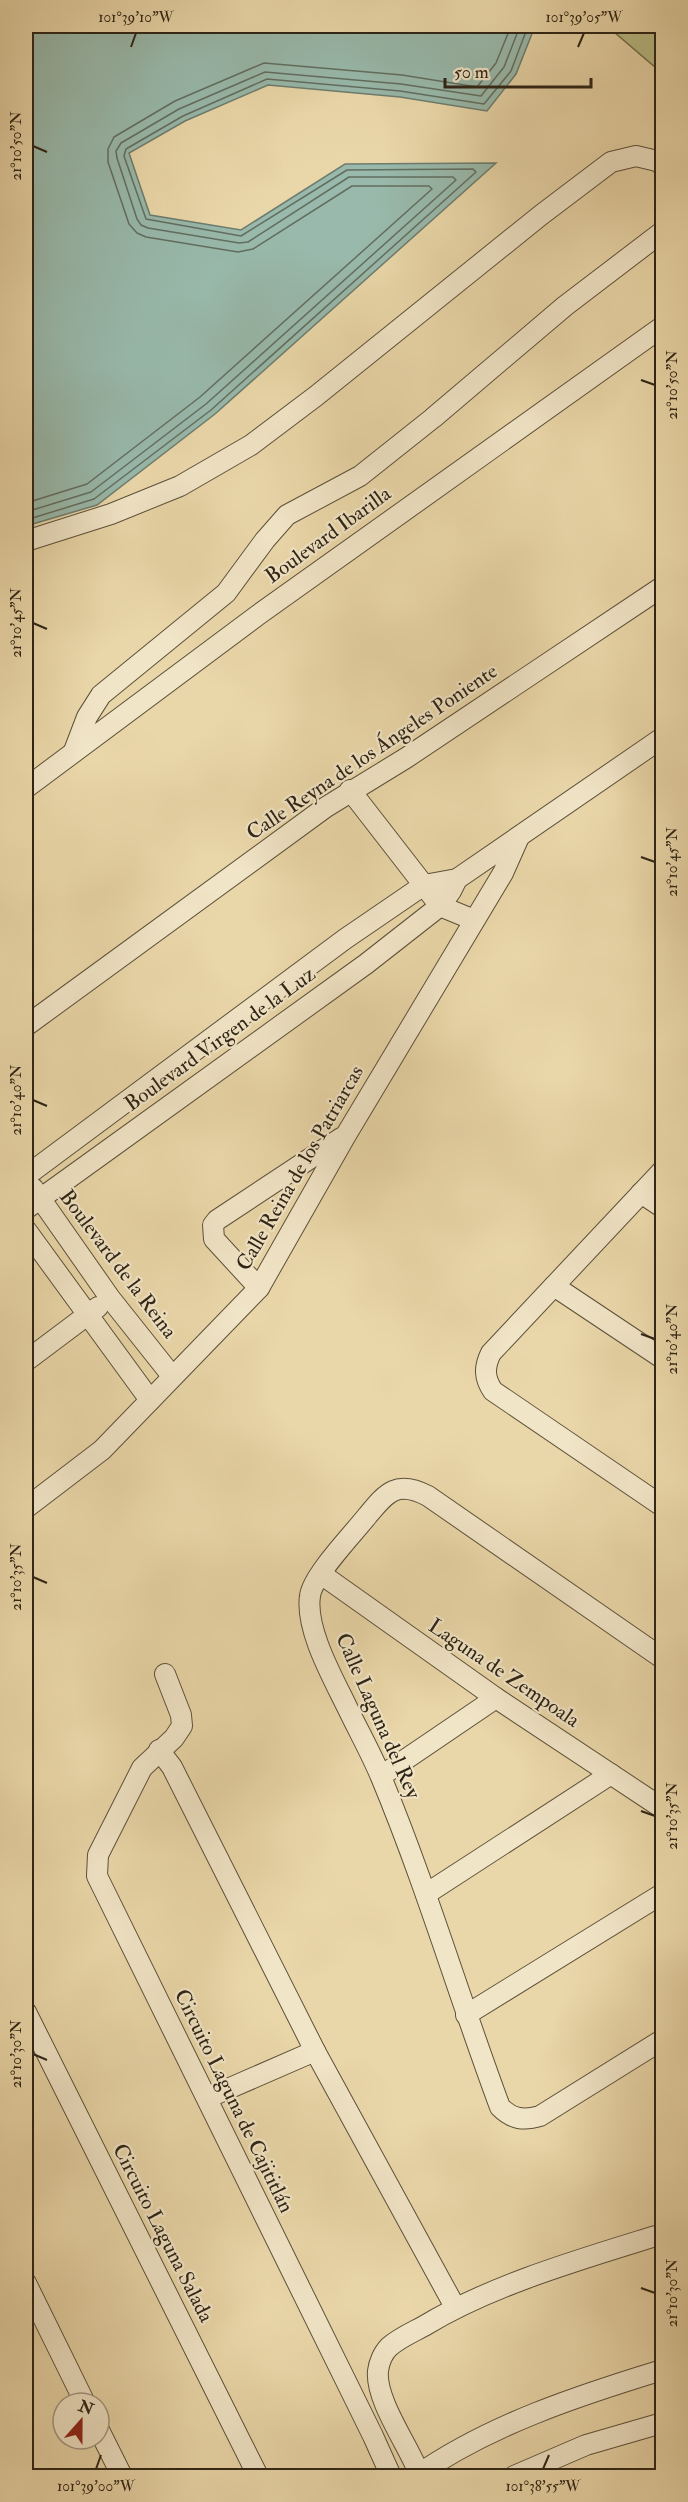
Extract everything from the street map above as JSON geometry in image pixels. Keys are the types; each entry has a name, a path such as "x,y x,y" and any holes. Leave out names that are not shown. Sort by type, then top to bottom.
{"street":[{"path":"26,541 111,514 180,486 251,445 611,162 636,156 657,161 663,165"},
{"path":"75,751 87,717 101,695 226,593 286,515 360,476 434,418 565,306 663,232"},
{"name":"Boulevard Ibarilla","path":"27,788 267,608 663,327"},
{"name":"Calle Reyna de los Ángeles Poniente","path":"26,1026 350,790 406,758 663,587"},
{"path":"424,885 457,879 663,738"},
{"path":"350,790 440,906 474,920"},
{"name":"Calle Reina de los Patriarcas","path":"26,1508 102,1450 259,1288 346,1135 503,873 519,837"},
{"name":"Boulevard Virgen de la Luz","path":"32,1203 366,964 440,906 457,879"},
{"name":"Boulevard Virgen de la Luz","path":"26,1177 345,939 424,885"},
{"path":"259,1288 214,1239 213,1225 217,1220 346,1135"},
{"path":"663,1171 491,1353 485,1371 488,1384 493,1391 663,1506"},
{"name":"Boulevard de la Reina","path":"26,1177 32,1203 172,1376"},
{"path":"641,1193 663,1208"},
{"path":"26,1230 150,1400"},
{"path":"554,1286 663,1358"},
{"path":"26,1360 110,1298"},
{"name":"Calle Laguna del Rey","path":"663,1658 428,1496 410,1488 385,1495 321,1574 309,1598 321,1653 381,1776 426,1894 466,2015 500,2107 507,2114 518,2118 528,2119 540,2116 663,2040"},
{"name":"Laguna de Zempoala","path":"321,1574 496,1698 663,1808"},
{"name":"Circuito Laguna de Cajititlán","path":"165,1674 181,1715 182,1726 174,1738 142,1768 98,1855 96,1876 391,2476"},
{"path":"381,1776 496,1698"},
{"path":"159,1750 172,1767 315,2051 455,2307"},
{"path":"426,1894 611,1774"},
{"path":"466,2015 663,1894"},
{"name":"Circuito Laguna Salada","path":"26,2012 258,2476"},
{"path":"207,2098 315,2051"},
{"path":"663,2235 510,2285 455,2307 389,2347 381,2358 378,2382 393,2423 418,2476 472,2440 624,2382 663,2370"},
{"path":"26,2283 79,2391"},
{"path":"514,2476 586,2445 663,2422"},
{"path":"110,2451 122,2476"}],"green space":[{"path":"607,26 662,26 662,73"}],"water":[{"path":"26,26 535,26 516,74 487,111 400,97 268,85 185,121 129,153 150,215 241,230 345,164 496,163 215,414 97,505 26,526"}]}
